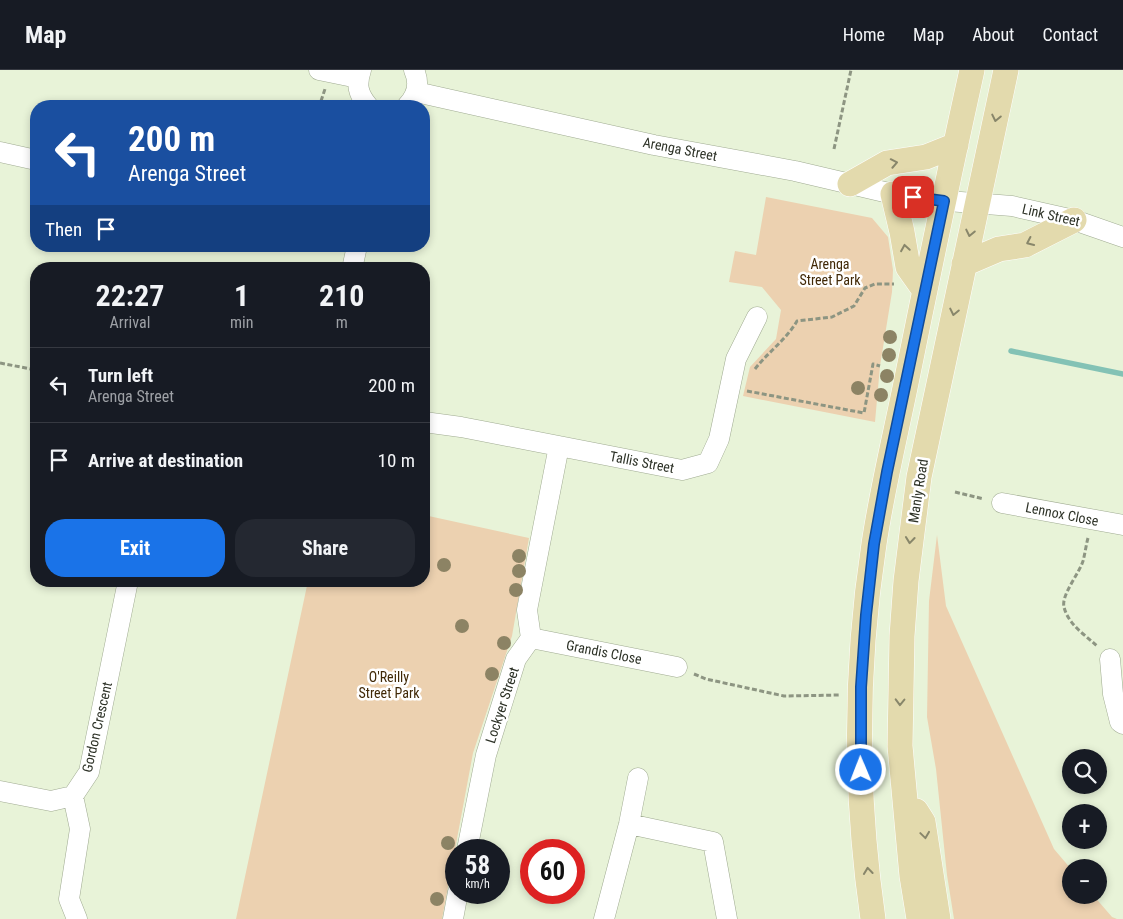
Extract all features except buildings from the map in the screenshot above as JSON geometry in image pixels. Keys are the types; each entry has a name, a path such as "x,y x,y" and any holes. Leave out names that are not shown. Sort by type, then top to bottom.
{"main road":[{"path":"873,919 863,825 860,751 861,687 866,615 876,535 972,70"},
{"name":"Manly Road","path":"919,919 912,876 900,738 902,636 912,523 919,477 1006,70"},
{"path":"850,184 887,163 926,157 956,145"},
{"path":"892,194 902,232 908,267 925,291"},
{"path":"964,264 999,249 1025,245 1074,220"},
{"path":"904,792 923,822 938,919"}],"street":[{"path":"319,70 359,74 358,88 363,100"},
{"path":"411,99 416,75 414,70"},
{"name":"Arenga Street","path":"430,103 795,171 892,194 944,201"},
{"path":"0,152 30,159"},
{"name":"Link Street","path":"944,201 1004,205 1074,220 1123,236"},
{"name":"Tallis Street","path":"430,423 461,426 682,470 708,463 739,389 736,360 757,317"},
{"path":"531,638 527,610 559,446"},
{"name":"Lennox Close","path":"1002,503 1123,525"},
{"name":"Gordon Crescent","path":"73,796 89,772 127,587"},
{"name":"Grandis Close","path":"531,638 677,666"},
{"name":"Lockyer Street","path":"468,839 486,755 516,659 531,638"},
{"path":"1110,659 1113,694 1120,722 1123,724"},
{"path":"604,919 629,824 638,778"},
{"path":"0,791 51,802 73,796 80,829 69,899 76,919"},
{"path":"629,824 714,842 726,919"},
{"path":"453,919 456,904"}],"path":[{"path":"834,149 851,70"},
{"path":"752,372 790,333 797,321 832,317 854,306 865,288 875,284 894,284"},
{"path":"0,362 30,369"},
{"path":"739,389 864,412 873,364 880,366"},
{"path":"739,389 750,382"},
{"path":"955,492 1002,503"},
{"path":"1091,519 1083,561 1065,595 1064,607 1073,624 1110,659"},
{"path":"677,666 706,679 784,696 841,695"}],"green space":[{"name":"Arenga Street Park","path":"766,197 872,218 888,237 893,270 892,292 880,366 875,422 743,396 750,367 776,339 781,310 762,287 729,282 735,251 756,255"},
{"name":"O'Reilly Street Park","path":"430,516 529,538 512,636 473,753 457,839 445,839 445,903 442,919 236,919 307,587 430,587"},
{"path":"937,535 946,606 1054,849 1062,859 1062,904 1101,904 1112,917 1117,919 954,919 947,875 936,769 927,717 929,601"}],"waterway":[{"path":"1011,351 1123,374"}],"route":[{"path":"861,770 861,687 866,615 874,544 887,472 944,201 913,197"}]}
